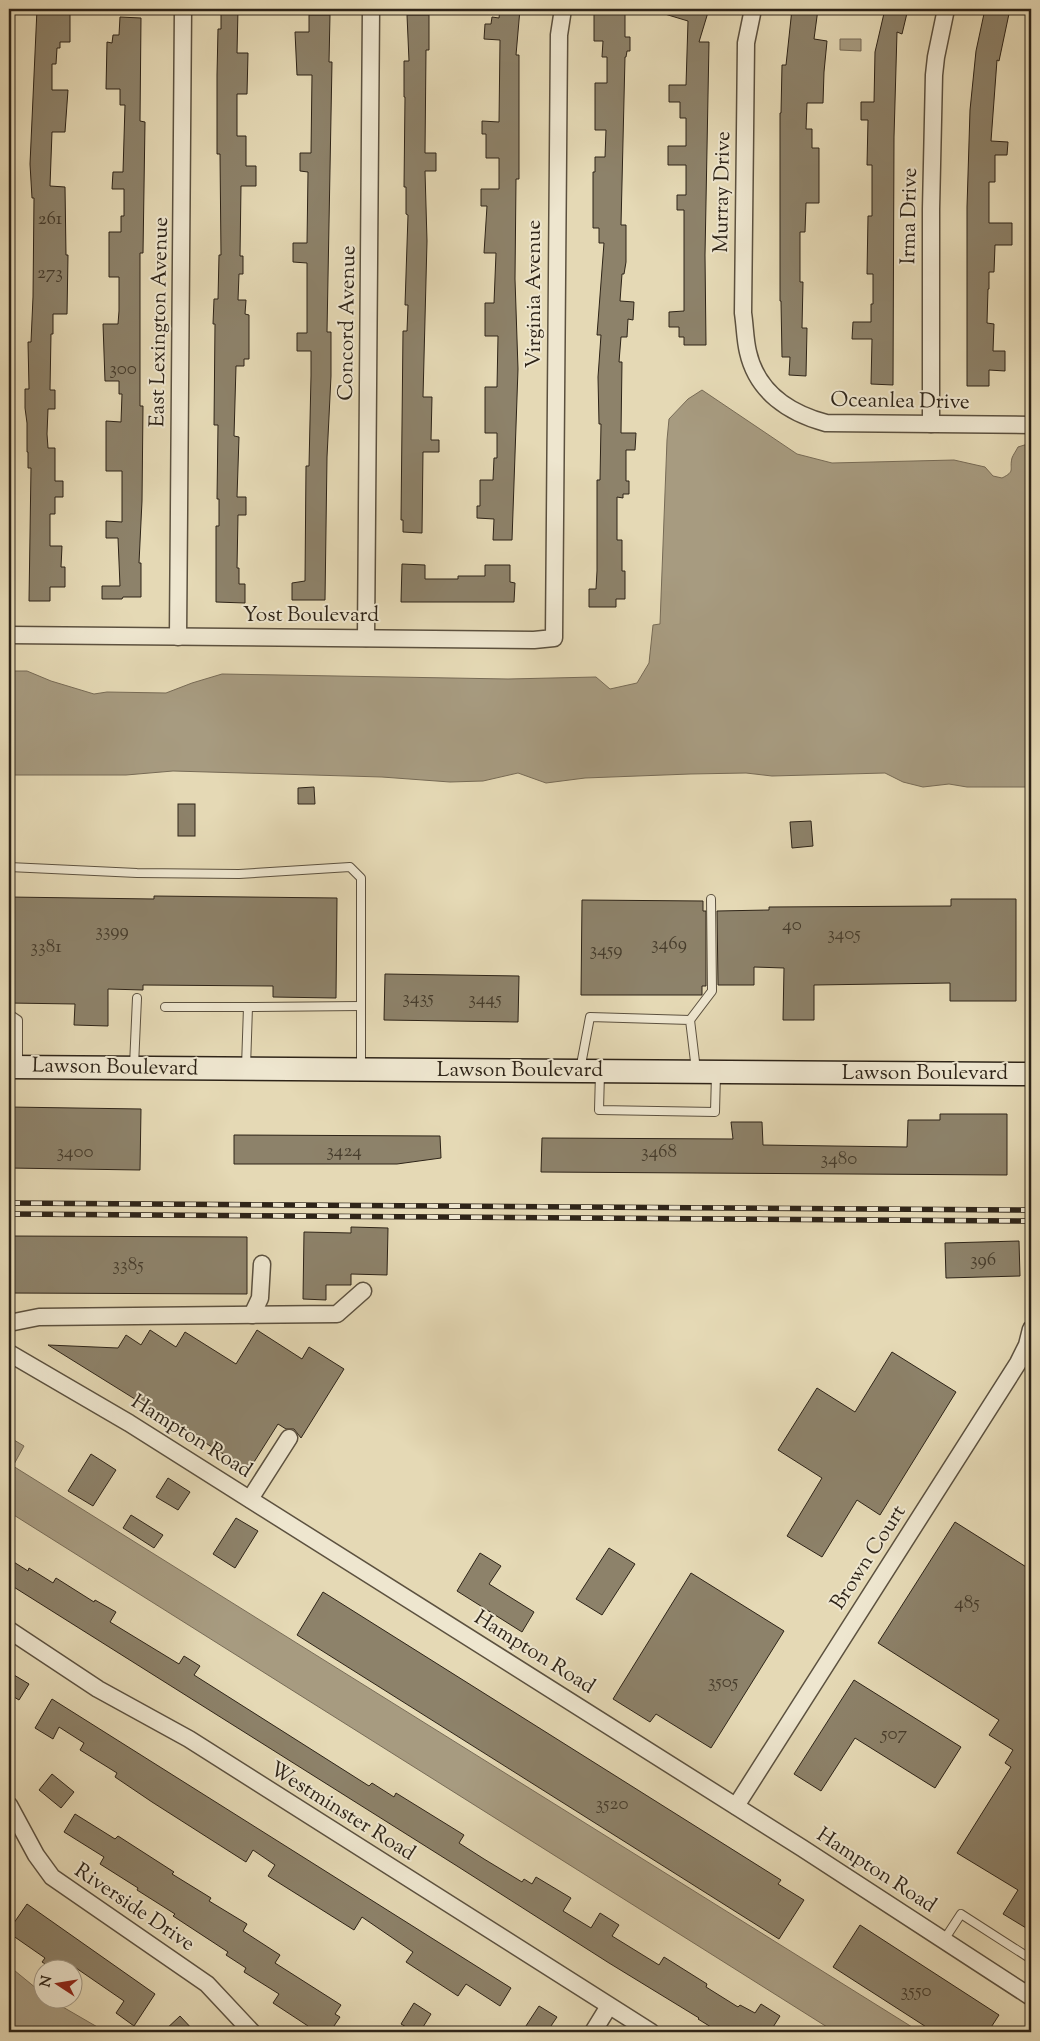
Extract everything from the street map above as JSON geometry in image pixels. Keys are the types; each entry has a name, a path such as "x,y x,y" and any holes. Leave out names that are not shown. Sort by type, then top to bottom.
{"main road":[{"name":"Lawson Boulevard","path":"14,1067 1031,1074"}],"street":[{"name":"East Lexington Avenue","path":"178,637 183,9"},
{"name":"Concord Avenue","path":"366,638 371,9"},
{"name":"Virginia Avenue","path":"554,579 559,35 563,9"},
{"name":"Murray Drive","path":"753,9 746,43 743,314 747,351 756,374"},
{"name":"Irma Drive","path":"931,424 931,209 934,75 946,9"},
{"name":"Oceanlea Drive","path":"756,374 769,392 790,410 826,423 1031,425"},
{"name":"Yost Boulevard","path":"9,635 534,640 554,638 554,579"},
{"path":"252,1315 260,1298 262,1264"},
{"path":"9,1323 39,1317 337,1314 363,1291"},
{"name":"Brown Court","path":"736,1806 1018,1363 1027,1345 1031,1330"},
{"name":"Hampton Road","path":"9,1353 129,1423 250,1499 736,1806 1030,1995"},
{"path":"250,1499 289,1438"},
{"name":"Westminster Road","path":"9,1630 98,1689 189,1739 651,2032"},
{"name":"Riverside Drive","path":"9,1805 36,1855 52,1877 207,1984 252,2032"},
{"path":"593,2032 609,2006"}],"lane":[{"path":"9,867 137,873 239,874 350,867 361,878 361,1070"},
{"path":"690,1020 712,991 711,899"},
{"path":"134,1068 137,998"},
{"path":"165,1007 361,1006"},
{"path":"246,1069 248,1007"},
{"path":"9,1014 18,1020 14,1067"},
{"path":"590,1018 690,1020 706,1072 715,1112 599,1110 590,1071 590,1018"},
{"path":"944,1940 961,1914 1031,1959"}],"shaded area":[{"path":"840,39 861,39 861,51 840,50"},
{"path":"702,390 797,454 832,463 954,460 985,467 993,476 1002,478 1011,472 1012,458 1018,447 1031,443 1031,787 967,787 949,784 923,787 903,782 885,773 772,776 746,773 690,774 585,778 546,783 518,773 483,781 450,782 382,777 173,771 126,775 9,775 9,671 27,671 51,681 94,694 107,692 166,693 222,674 508,679 596,677 610,689 637,683 649,663 653,625 660,624 669,419 688,399"},
{"path":"9,1437 24,1446 13,1466 920,2032 835,2032 9,1512"},
{"path":"9,1966 32,1985 32,2008 65,2008 106,2032 9,2032"}],"building":[{"path":"37,9 70,9 70,42 60,42 60,48 57,48 56,64 52,64 52,90 68,90 65,132 52,132 50,186 65,187 66,255 68,255 67,314 53,314 50,390 55,390 55,409 48,409 47,434 48,448 55,448 55,481 63,481 63,497 55,497 55,514 50,514 50,546 62,546 61,567 65,567 65,587 50,587 50,601 29,601 31,468 28,468 25,389 29,389 28,342 31,342 33,297 34,198 32,198 30,164"},
{"path":"221,9 238,9 237,53 248,53 247,94 237,94 237,136 246,136 246,166 256,166 256,186 241,186 240,256 243,256 243,274 239,274 238,300 246,300 245,314 249,315 249,359 244,359 244,366 236,366 234,436 239,437 237,497 246,497 246,515 238,515 237,568 239,568 239,584 245,584 245,603 216,602 216,526 219,526 219,499 217,499 218,425 214,425 215,324 213,324 214,299 218,299 219,255 221,255 220,154 217,154 217,75 218,29 221,29"},
{"path":"500,9 520,9 516,55 519,55 519,179 516,179 515,279 518,369 512,540 493,540 494,519 477,518 477,506 480,506 480,480 493,480 494,458 497,458 497,433 485,433 485,387 497,387 498,336 485,336 485,303 494,303 496,253 484,253 487,206 481,206 481,189 499,189 499,158 486,158 486,134 482,134 482,121 499,122 500,40 484,39 485,24 491,24 492,17 499,18"},
{"path":"658,9 709,9 699,42 709,42 705,255 706,345 684,345 684,337 679,337 679,327 669,327 669,312 684,311 684,210 677,210 677,195 686,195 686,165 668,165 668,146 686,146 686,118 680,118 680,102 669,102 669,85 686,85 688,21 658,12"},
{"path":"792,9 818,9 814,39 827,41 823,103 807,103 806,129 812,129 812,148 819,148 819,203 806,203 805,232 800,232 800,282 803,282 802,328 807,328 806,376 789,375 790,357 782,357 780,301 780,113 782,65 786,65"},
{"path":"885,9 908,9 902,34 897,32 894,137 893,385 871,384 872,339 852,339 853,322 871,322 871,304 873,304 873,274 867,274 868,216 872,216 872,165 867,165 868,120 861,120 861,102 874,102 875,52"},
{"path":"985,9 1010,9 999,61 997,60 991,141 1008,142 1007,155 995,155 995,182 989,182 989,223 1012,223 1012,245 995,245 994,272 989,272 988,289 987,323 994,324 993,351 1005,351 1005,371 989,370 989,386 967,386 967,207 970,110 976,51"},
{"path":"594,12 625,12 625,37 630,37 630,51 627,51 625,57 621,225 626,225 626,262 624,274 622,274 620,301 634,302 633,320 628,319 627,337 621,337 619,362 622,362 621,433 636,433 635,450 626,450 626,481 629,481 629,494 623,494 623,498 617,497 617,540 622,540 622,571 625,571 625,599 616,599 616,607 589,607 589,589 596,589 597,571 597,480 600,480 601,424 599,424 598,377 601,335 597,335 604,243 599,243 599,228 593,228 593,172 595,172 595,157 605,157 606,130 595,130 595,83 607,83 607,57 602,57 603,41 594,41"},
{"path":"309,15 330,15 329,62 332,62 327,332 331,332 331,376 327,457 325,600 292,600 292,583 305,581 306,466 309,466 311,376 311,351 297,351 297,333 307,333 307,263 293,262 293,243 307,243 308,172 300,171 300,153 311,153 312,75 297,75 295,32 309,32"},
{"path":"407,15 429,15 429,50 426,50 425,153 436,153 436,171 425,171 427,241 423,397 432,397 431,440 439,440 439,452 423,452 422,533 403,532 403,520 401,520 403,331 407,331 408,305 405,305 408,215 406,214 406,187 404,187 404,61 409,61"},
{"path":"120,17 141,18 140,121 145,122 143,253 140,253 140,406 143,406 139,563 141,563 141,597 102,599 102,586 120,586 118,538 106,538 106,521 122,522 122,471 106,471 106,421 121,422 122,394 119,394 119,381 105,381 103,324 118,324 119,311 119,277 109,277 109,232 121,232 121,216 124,216 124,189 112,189 113,172 123,172 125,105 120,105 120,89 106,89 107,42 112,43 113,35 119,35"},
{"path":"402,564 425,565 425,579 458,579 458,576 485,576 485,565 510,565 510,582 515,583 514,602 401,602"},
{"path":"314,787 315,804 298,804 298,788"},
{"path":"178,804 195,804 195,836 178,836"},
{"path":"811,821 813,846 792,848 790,822"},
{"path":"154,896 337,898 336,998 273,997 273,986 143,985 143,990 108,989 108,1026 74,1025 75,1004 9,1003 9,897 154,899"},
{"path":"951,899 1016,899 1016,1001 950,1001 950,983 814,985 814,1020 783,1020 784,968 754,967 754,985 718,985 717,911 769,910 769,907 951,906"},
{"path":"582,900 703,901 703,911 706,911 706,986 702,986 702,995 581,995"},
{"path":"385,974 519,976 518,1022 384,1020"},
{"path":"9,1107 141,1109 140,1170 9,1168"},
{"path":"940,1114 1007,1114 1007,1175 541,1172 542,1138 733,1139 731,1122 762,1122 763,1145 907,1147 908,1120 940,1120"},
{"path":"234,1135 440,1136 441,1158 397,1164 234,1164"},
{"path":"351,1227 388,1228 387,1275 351,1274 351,1285 326,1285 326,1300 303,1299 304,1232 351,1233"},
{"path":"9,1236 247,1237 247,1294 9,1293"},
{"path":"1019,1241 1020,1276 946,1278 945,1243"},
{"path":"150,1330 176,1347 185,1332 236,1364 257,1330 302,1359 309,1347 344,1369 301,1438 294,1429 286,1429 278,1424 249,1470 48,1345 118,1348 126,1335 141,1345"},
{"path":"892,1352 956,1392 880,1515 857,1500 822,1557 787,1536 822,1478 778,1450 817,1388 855,1412"},
{"path":"91,1454 116,1470 93,1506 68,1491"},
{"path":"168,1478 190,1492 178,1510 156,1497"},
{"path":"131,1515 163,1535 154,1548 123,1528"},
{"path":"236,1518 258,1531 235,1568 213,1554"},
{"path":"955,1522 1031,1570 1031,1931 1003,1914 1018,1890 957,1853 1011,1767 1005,1763 1013,1750 989,1735 999,1720 878,1643"},
{"path":"609,1548 635,1564 602,1615 576,1599"},
{"path":"480,1553 501,1566 489,1584 534,1612 522,1632 457,1591"},
{"path":"9,1559 28,1571 29,1568 53,1583 56,1578 94,1602 95,1600 116,1612 110,1622 179,1664 184,1656 200,1666 194,1675 369,1786 372,1783 394,1797 396,1793 464,1835 459,1843 522,1882 524,1879 532,1884 536,1877 571,1898 563,1911 591,1928 600,1913 619,1925 612,1936 659,1965 664,1957 707,1984 706,1987 738,2007 740,2005 755,2013 761,2004 780,2016 770,2032 719,2032 9,1584"},
{"path":"691,1573 784,1631 711,1748 656,1714 650,1722 613,1699"},
{"path":"323,1592 781,1880 778,1884 804,1900 779,1939 297,1635"},
{"path":"9,1672 29,1684 19,1700 9,1694"},
{"path":"854,1680 961,1747 935,1788 855,1738 821,1791 794,1774"},
{"path":"52,1699 511,1988 500,2006 466,1984 458,1996 406,1962 413,1952 362,1917 354,1930 268,1876 275,1865 253,1850 246,1862 152,1802 115,1777 117,1773 80,1750 84,1743 59,1727 53,1739 35,1728"},
{"path":"52,1774 74,1792 61,1808 39,1790"},
{"path":"75,1814 115,1839 118,1836 174,1872 172,1874 211,1898 209,1901 247,1924 243,1931 280,1955 275,1963 341,2005 335,2014 340,2017 330,2032 304,2032 308,2026 273,2003 279,1994 244,1972 246,1968 226,1955 228,1952 173,1916 175,1914 137,1890 138,1888 100,1864 104,1857 64,1832"},
{"path":"27,1904 155,1994 134,2026 116,2013 124,2001 82,1972 82,1958 45,1958 9,1933 9,1930"},
{"path":"860,1925 999,2015 988,2032 934,2032 833,1967"},
{"path":"414,2003 431,2014 420,2032 415,2032 401,2024"},
{"path":"539,2006 557,2017 547,2032 522,2032"},
{"path":"180,2016 195,2032 163,2032"}],"railway":[{"path":"9,1203 1031,1210"},
{"path":"9,1214 1031,1221"}]}
